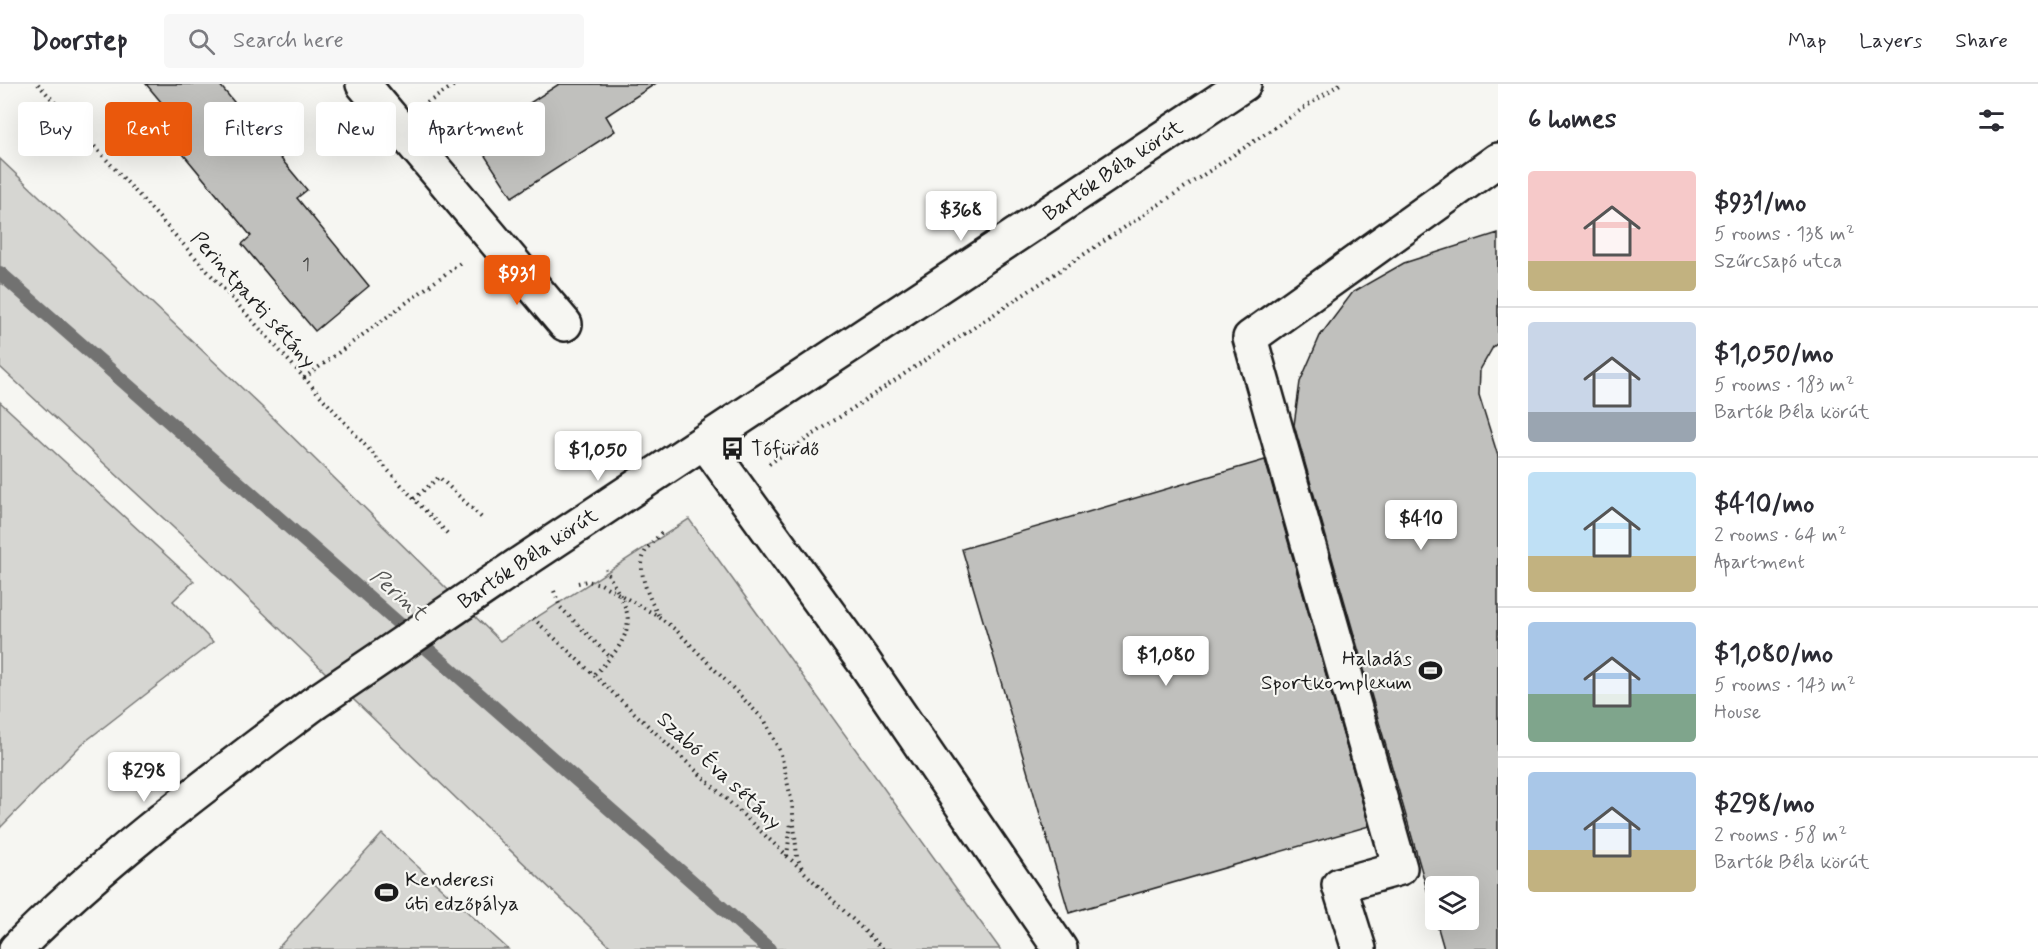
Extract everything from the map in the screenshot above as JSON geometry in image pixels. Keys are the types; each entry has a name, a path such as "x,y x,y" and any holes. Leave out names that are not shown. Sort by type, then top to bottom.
{"street":[{"path":"363,84 565,324"},
{"name":"Bartók Béla körút","path":"16,949 100,872 210,782 313,704 518,565 1244,84"},
{"path":"1359,949 1339,885 1400,868 1250,338 1498,160"},
{"path":"705,442 864,662 1060,949"}],"path":[{"name":"Perintparti sétány","path":"38,84 448,534"},
{"path":"736,486 1341,84"},
{"path":"304,378 501,247"},
{"path":"414,499 439,477 484,520"},
{"path":"658,616 646,591 642,564 646,550 662,532"},
{"path":"595,674 611,658 622,641 628,625 627,612 606,569"},
{"path":"578,583 587,581 601,584 658,616 677,631 765,721 781,754 792,803 797,857 802,870"},
{"path":"554,591 560,607 611,658"},
{"name":"Szabó Éva sétány","path":"533,618 595,674 883,949"},
{"path":"788,857 792,803"}],"shaded area":[{"path":"0,159 263,408 500,641 689,519 1000,949 613,949 202,554 0,367"},
{"path":"0,402 194,581 173,601 213,642 82,744 0,828"},
{"name":"Kenderesi úti edzőpálya","path":"382,834 508,949 277,949"}],"building":[{"path":"146,84 219,84 234,102 204,102 204,156 279,156 307,190 297,198 369,286 315,331 242,244 251,236 185,156 192,156 192,102 161,102"},
{"path":"559,84 655,84 606,116 615,131 512,197 485,156 545,156 545,102 531,102"},
{"name":"Haladás Sportkomplexum","path":"1498,233 1498,343 1493,347 1480,370 1479,395 1498,456 1498,949 1444,949 1439,930 1479,930 1479,876 1425,876 1425,883 1294,425 1300,382 1320,336 1353,292 1404,263"},
{"path":"1265,460 1369,826 1069,913 962,549"}],"waterway":[{"name":"Perint","path":"0,273 769,949"}],"place":[{"name":"Tófürdő","path":"733,449"},
{"name":"Haladás Sportkomplexum","path":"1430,671"},
{"name":"Kenderesi úti edzőpálya","path":"387,892"}]}
